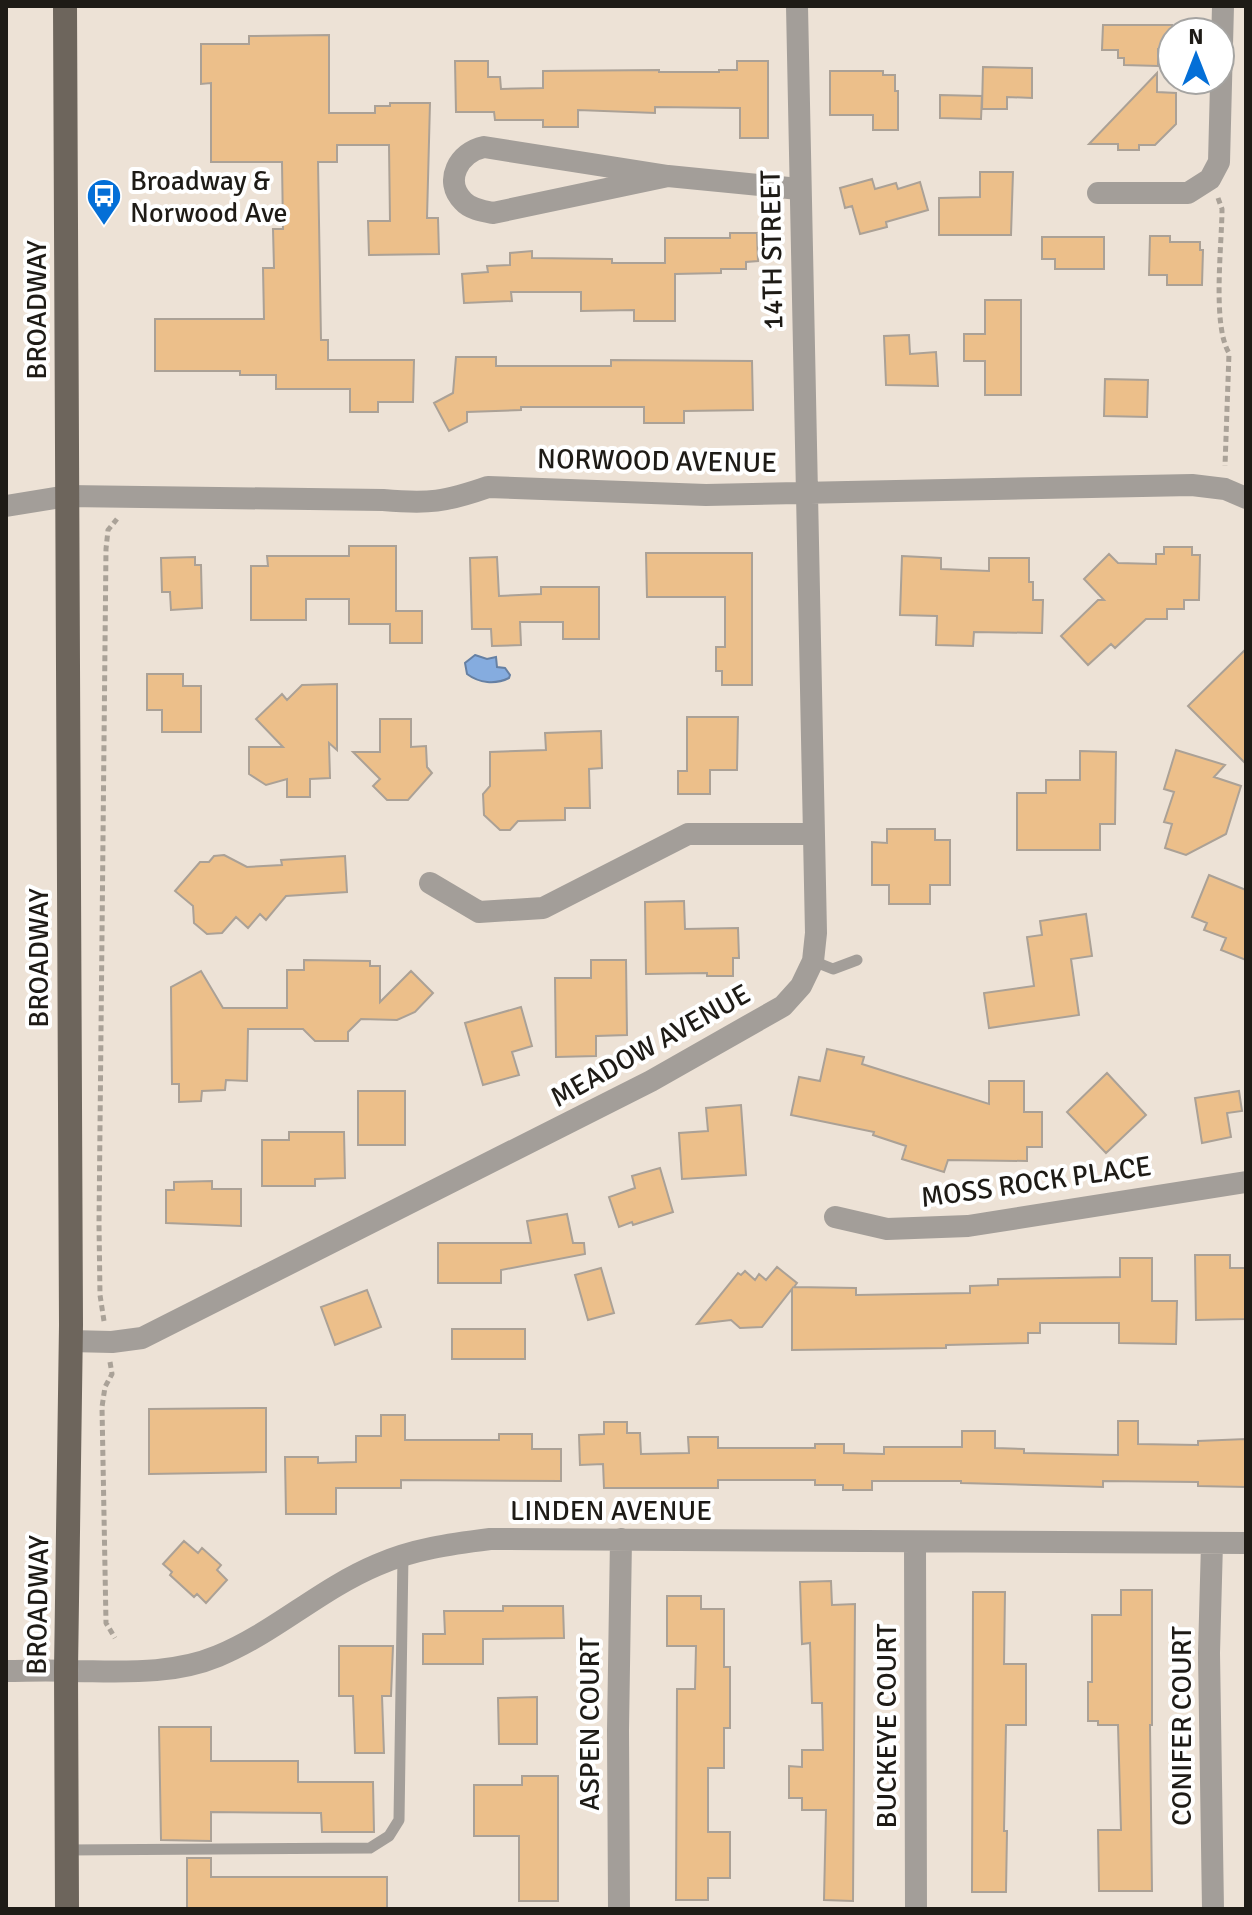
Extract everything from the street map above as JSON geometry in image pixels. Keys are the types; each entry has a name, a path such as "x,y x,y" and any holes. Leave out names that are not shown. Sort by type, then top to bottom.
{"main road":[{"name":"BROADWAY","path":"65,6 70,1341 67,1909"}],"street":[{"name":"14TH STREET","path":"797,6 807,492"},
{"path":"1098,193 1188,193 1210,179 1219,162 1223,6"},
{"path":"668,176 493,213 464,203 455,191 455,173 460,159 472,150 484,147 668,176 799,189"},
{"name":"NORWOOD AVENUE","path":"6,506 67,496 383,500 423,504 455,499 488,487 706,495 1192,485 1225,489 1246,498"},
{"name":"MEADOW AVENUE","path":"70,1341 107,1342 142,1338 651,1081 783,1006 801,986 813,961 816,933 807,492"},
{"path":"430,883 479,912 543,908 688,834 813,834"},
{"name":"MOSS ROCK PLACE","path":"835,1217 887,1229 968,1226 1246,1182"},
{"name":"LINDEN AVENUE","path":"6,1671 139,1673 206,1660 262,1633 355,1576 403,1555 444,1545 490,1539 1246,1543"},
{"name":"ASPEN COURT","path":"619,1909 621,1539"},
{"name":"BUCKEYE COURT","path":"915,1543 916,1909"},
{"name":"CONIFER COURT","path":"1212,1543 1209,1653 1213,1909"}],"lane":[{"path":"813,961 833,969 857,960"},
{"path":"67,1850 370,1848 389,1836 399,1820 403,1555"}],"path":[{"path":"1210,179 1222,209 1220,318 1223,344 1229,353 1225,489"},
{"path":"115,1638 106,1623 102,1407 105,1387 112,1374 100,1295 99,1224 106,549 108,530 118,518"}],"water":[{"path":"475,655 487,659 496,657 497,667 505,668 509,678 487,682 467,674 465,663"}],"building":[{"path":"1103,25 1156,25 1156,66 1124,65 1124,58 1118,58 1118,50 1102,50"},
{"path":"329,35 329,113 375,113 375,106 390,106 390,103 430,103 427,218 438,218 439,254 369,255 368,221 390,221 389,145 337,145 337,162 318,162 321,340 328,340 328,360 414,360 413,402 378,402 378,412 350,412 350,389 276,389 276,375 240,375 240,371 155,371 155,319 264,319 263,268 274,268 273,229 283,229 282,162 211,162 211,83 201,84 201,44 249,44 249,36"},
{"path":"455,61 488,61 488,77 500,77 501,89 543,88 543,71 719,72 737,70 737,61 768,61 768,138 740,138 740,108 655,107 655,113 578,110 578,127 543,127 543,120 495,120 494,112 456,112"},
{"path":"983,67 1032,68 1032,98 1007,97 1007,109 982,109"},
{"path":"830,71 883,71 883,75 895,75 898,130 873,130 873,115 830,115"},
{"path":"1156,74 1156,96 1176,96 1176,124 1155,145 1139,145 1139,150 1118,150 1118,144 1089,144"},
{"path":"940,95 982,96 981,119 940,118"},
{"path":"980,172 1013,172 1011,235 939,235 939,198 980,197"},
{"path":"872,179 875,189 896,183 898,189 920,182 928,210 886,222 887,227 860,234 852,206 845,208 840,188"},
{"path":"730,233 757,233 758,261 746,262 746,269 721,269 721,273 675,274 675,321 634,321 634,310 581,311 581,292 511,292 512,301 464,303 462,274 488,272 487,266 510,265 510,253 532,251 532,258 665,263 665,238 730,238"},
{"path":"1150,236 1170,236 1170,242 1200,242 1200,250 1203,250 1202,285 1167,285 1167,275 1149,275"},
{"path":"1042,237 1104,237 1104,269 1055,269 1055,259 1042,259"},
{"path":"985,300 1021,300 1021,395 985,395 985,361 964,361 964,334 985,334"},
{"path":"909,335 910,354 936,352 938,386 886,385 884,336"},
{"path":"456,357 496,357 496,366 611,366 611,360 752,361 753,410 684,411 684,423 644,423 644,407 521,407 521,410 467,412 467,422 449,431 434,403 453,393"},
{"path":"1105,379 1148,380 1147,417 1104,416"},
{"path":"349,546 396,546 396,611 422,611 422,643 390,643 390,624 349,624 349,599 306,599 306,620 251,620 251,566 268,566 267,556 349,556"},
{"path":"1164,547 1192,547 1192,555 1200,555 1199,600 1184,600 1184,609 1167,609 1167,619 1146,619 1115,648 1111,644 1088,665 1061,636 1098,600 1104,600 1084,579 1109,554 1118,563 1156,564 1156,554 1164,554"},
{"path":"646,553 752,553 752,685 722,685 722,671 716,671 716,647 725,647 725,597 647,597"},
{"path":"902,556 941,558 941,569 989,571 989,558 1029,558 1033,600 1043,600 1042,633 974,632 973,646 936,645 937,616 900,615"},
{"path":"195,557 195,565 201,565 202,608 171,610 170,592 162,592 161,558"},
{"path":"497,557 499,596 541,594 541,587 599,587 599,639 563,639 563,622 520,622 521,645 492,646 491,629 472,629 470,558"},
{"path":"1246,649 1246,764 1188,706"},
{"path":"147,674 183,674 183,686 201,686 201,732 162,732 162,710 147,710"},
{"path":"337,684 337,750 329,743 330,778 310,779 310,797 287,797 287,779 266,785 249,774 249,747 283,747 256,719 282,694 287,700 302,685"},
{"path":"687,717 738,717 737,770 710,770 710,794 678,794 678,771 687,771"},
{"path":"380,719 411,719 411,747 426,746 427,767 432,773 408,800 387,800 373,786 380,779 353,752 380,752"},
{"path":"601,731 602,768 589,769 590,808 565,808 565,820 518,821 510,830 500,830 484,815 483,794 490,786 490,752 546,750 545,733"},
{"path":"1176,750 1225,765 1214,777 1241,786 1226,834 1186,855 1165,848 1172,824 1164,822 1174,792 1164,789"},
{"path":"1080,751 1116,752 1115,824 1100,824 1100,850 1017,850 1017,793 1046,793 1046,780 1080,780"},
{"path":"887,829 935,829 935,840 950,840 950,885 930,885 930,904 889,904 889,885 872,885 872,842 887,843"},
{"path":"224,855 247,867 282,865 281,860 345,856 347,892 286,896 266,920 260,914 248,928 236,917 222,933 207,934 194,923 193,906 175,891 200,862 209,862 214,856"},
{"path":"1209,875 1246,890 1246,960 1221,950 1226,938 1204,930 1207,923 1192,917"},
{"path":"684,901 685,929 738,928 739,958 733,958 733,976 707,976 707,973 646,974 645,902"},
{"path":"1086,914 1092,956 1071,959 1079,1015 989,1028 984,993 1034,986 1027,937 1042,935 1040,921"},
{"path":"304,960 370,961 370,966 380,966 380,1002 411,971 433,993 415,1012 397,1020 361,1019 348,1032 348,1041 315,1041 303,1029 248,1029 247,1081 226,1080 225,1090 202,1091 201,1101 179,1102 179,1084 172,1084 171,987 201,971 223,1008 287,1008 287,970 304,970"},
{"path":"591,960 626,960 627,1035 596,1036 596,1056 556,1057 555,978 591,978"},
{"path":"521,1007 532,1046 512,1052 519,1075 483,1085 465,1023"},
{"path":"827,1049 864,1057 862,1064 989,1104 989,1081 1024,1081 1024,1112 1042,1112 1042,1147 1027,1147 1027,1161 948,1160 944,1172 902,1159 906,1146 873,1135 874,1132 791,1115 799,1077 820,1081"},
{"path":"1107,1073 1146,1115 1106,1153 1067,1112"},
{"path":"358,1091 405,1091 405,1145 358,1145"},
{"path":"1239,1091 1242,1111 1227,1113 1231,1137 1202,1143 1195,1098"},
{"path":"741,1105 746,1175 682,1179 679,1133 708,1131 706,1108"},
{"path":"289,1132 344,1132 345,1178 315,1179 315,1186 262,1186 262,1140 289,1140"},
{"path":"660,1168 673,1212 619,1227 609,1197 635,1188 632,1176"},
{"path":"212,1181 212,1189 241,1189 241,1226 166,1223 166,1190 174,1190 174,1182"},
{"path":"567,1214 573,1243 584,1243 585,1254 501,1270 501,1283 438,1283 438,1243 531,1243 527,1221"},
{"path":"1195,1255 1230,1255 1230,1268 1246,1268 1246,1319 1196,1320"},
{"path":"1120,1258 1152,1258 1152,1301 1177,1301 1176,1344 1119,1343 1119,1323 1040,1323 1040,1333 1028,1333 1028,1343 946,1345 946,1348 792,1350 792,1289 762,1327 740,1328 731,1320 697,1324 738,1273 741,1275 745,1271 755,1280 759,1274 766,1280 777,1267 797,1283 794,1287 856,1288 856,1295 970,1293 970,1286 998,1285 998,1279 1120,1277"},
{"path":"601,1268 614,1313 588,1320 575,1275"},
{"path":"367,1290 381,1327 335,1345 321,1307"},
{"path":"452,1329 525,1329 525,1359 452,1359"},
{"path":"266,1408 266,1472 149,1474 149,1409"},
{"path":"381,1415 405,1415 405,1440 499,1440 499,1434 532,1434 532,1449 561,1449 561,1481 401,1480 401,1488 336,1488 336,1514 286,1514 285,1457 318,1457 318,1463 356,1462 356,1436 381,1436"},
{"path":"1118,1421 1138,1421 1138,1444 1198,1445 1198,1441 1246,1439 1246,1487 1198,1486 1198,1482 1103,1481 1103,1487 872,1481 872,1490 843,1490 843,1485 815,1485 815,1480 718,1480 718,1488 604,1488 603,1464 580,1465 579,1435 604,1434 604,1422 627,1422 627,1433 640,1433 641,1454 689,1453 688,1437 718,1437 718,1448 815,1448 815,1444 844,1444 844,1453 884,1454 884,1447 962,1447 962,1431 995,1431 995,1448 1024,1449 1024,1453 1118,1455"},
{"path":"184,1541 198,1553 202,1548 221,1565 217,1570 227,1580 206,1603 197,1594 194,1597 170,1575 172,1572 163,1564"},
{"path":"831,1581 832,1605 855,1604 853,1901 824,1900 826,1810 802,1810 802,1798 789,1798 789,1766 802,1767 802,1750 823,1750 822,1703 812,1703 810,1643 802,1644 800,1582"},
{"path":"1121,1590 1152,1590 1152,1891 1099,1891 1098,1830 1121,1830 1118,1725 1098,1725 1098,1721 1088,1721 1088,1682 1092,1682 1092,1615 1121,1615"},
{"path":"973,1592 1005,1592 1004,1664 1026,1664 1026,1725 1006,1725 1006,1892 972,1892"},
{"path":"667,1596 701,1596 701,1609 724,1609 724,1667 730,1667 730,1728 724,1728 724,1768 708,1768 708,1832 730,1832 730,1878 708,1878 708,1900 676,1900 677,1689 695,1689 696,1646 667,1646"},
{"path":"503,1606 563,1606 564,1638 483,1639 483,1664 423,1664 423,1634 445,1634 444,1611 503,1611"},
{"path":"339,1646 393,1646 391,1696 382,1696 384,1753 355,1753 353,1696 339,1696"},
{"path":"537,1697 537,1744 499,1744 498,1698"},
{"path":"159,1727 211,1727 211,1761 298,1761 298,1782 373,1782 374,1832 322,1832 321,1813 211,1812 211,1841 161,1840"},
{"path":"522,1776 558,1776 558,1901 519,1901 519,1836 474,1836 474,1785 522,1785"},
{"path":"187,1858 211,1858 211,1877 387,1877 387,1909 187,1909"}],"place":[{"name":"Broadway & Norwood Ave","path":"104,227"}]}
